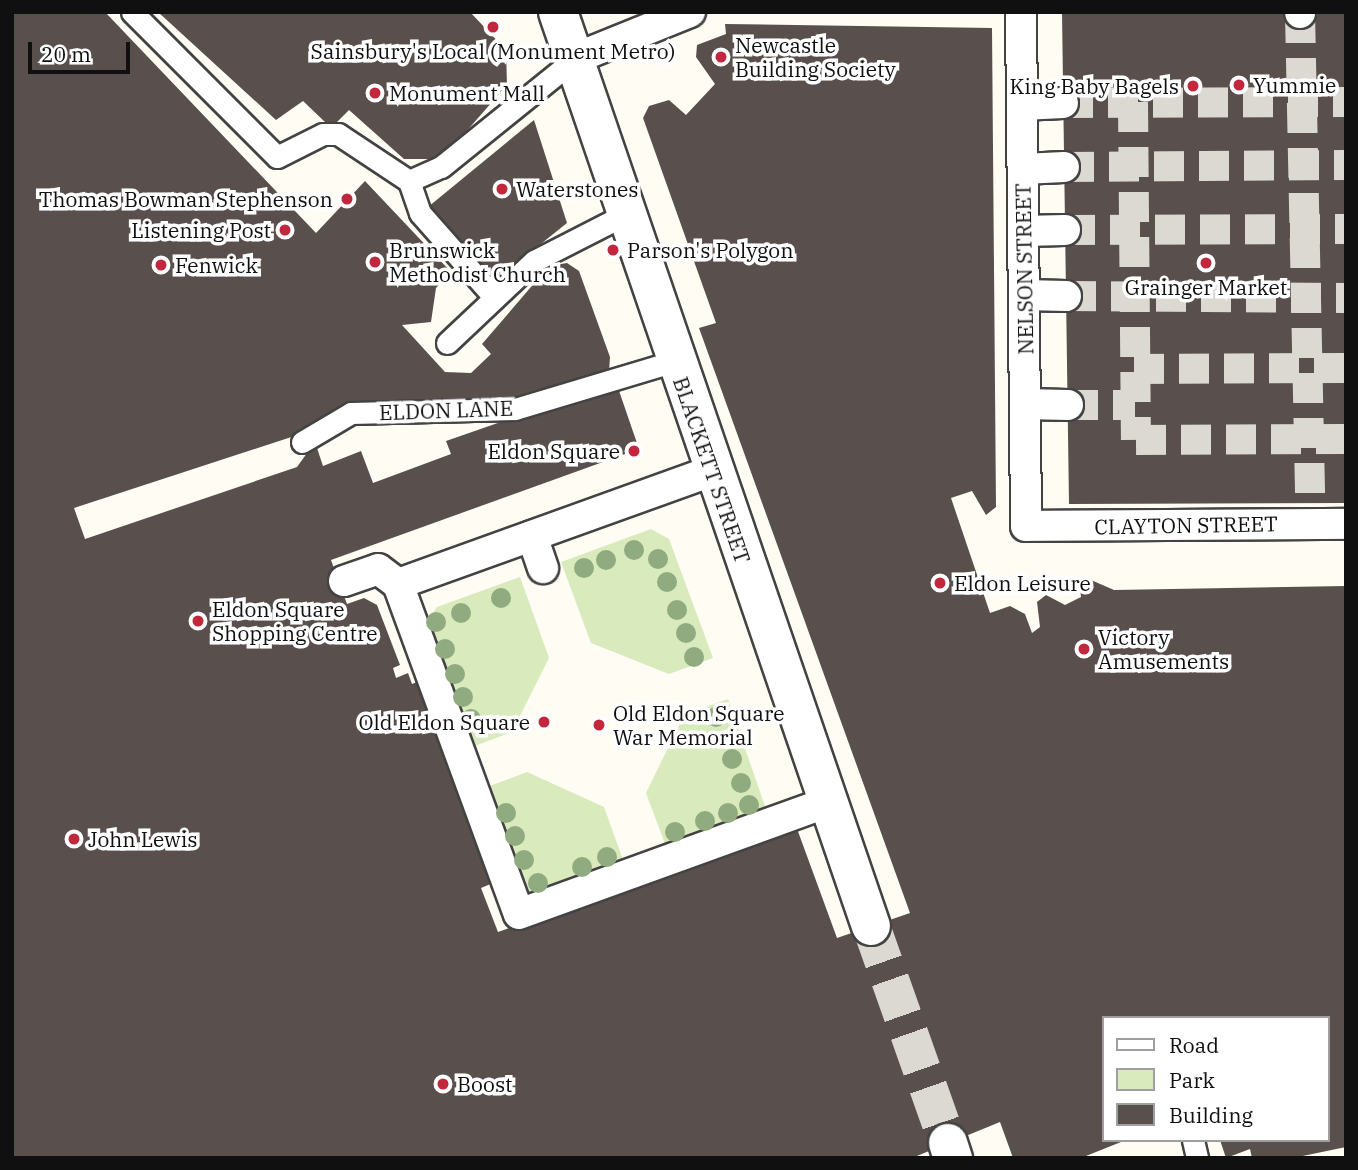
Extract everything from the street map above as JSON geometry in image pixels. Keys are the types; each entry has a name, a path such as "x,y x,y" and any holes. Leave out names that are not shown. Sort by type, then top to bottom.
{"street":[{"name":"BLACKETT STREET","path":"558,12 576,58 712,471 871,926"},
{"path":"576,58 690,12"},
{"name":"NELSON STREET","path":"1021,12 1026,526"},
{"path":"1022,105 1063,103"},
{"path":"1023,169 1063,167"},
{"path":"1023,231 1065,230"},
{"path":"1024,295 1066,296"},
{"path":"1025,404 1068,405"},
{"path":"398,584 712,471"},
{"name":"CLAYTON STREET","path":"1026,526 1310,514 1346,524"},
{"path":"532,536 543,568"},
{"path":"344,581 378,569 398,584 519,914 650,862 828,802"}],"lane":[{"path":"132,12 277,157 323,134 338,134 409,181 420,213 494,297"},
{"path":"409,181 441,167 576,58"},
{"path":"447,343 545,253 626,214"},
{"name":"ELDON LANE","path":"302,442 351,413 515,409 675,361"}],"green space":[{"path":"651,529 669,539 713,658 669,674 591,643 561,562"},
{"path":"520,577 549,658 512,732 472,747 428,620 437,607"},
{"path":"728,699 766,809 668,852 646,793 684,715"},
{"path":"527,772 604,807 626,868 530,903 487,787"}],"building":[{"name":"Eldon Square Shopping Centre","path":"12,12 105,12 316,233 365,181 451,272 436,288 431,322 402,325 445,372 471,373 491,354 482,344 549,266 567,263 579,271 610,357 609,372 520,405 355,402 325,426 74,508 85,539 297,467 315,442 323,466 361,451 373,483 451,454 446,441 616,382 639,449 331,560 347,604 364,598 377,605 400,665 393,668 396,678 408,673 412,684 422,680 493,883 481,888 498,932 796,826 837,938 910,913 699,328 716,323 643,118 649,106 669,100 686,115 715,84 696,57 697,45 726,34 725,24 992,28 996,507 986,515 972,491 951,498 990,613 1010,606 1025,614 1032,633 1040,627 1037,602 1046,595 1065,605 1081,597 1080,588 1091,580 1114,590 1346,586 1346,1147 1293,1158 1252,1158 1250,1149 1226,1158 1221,1142 1330,1142 1330,1016 1102,1016 1102,1142 1121,1142 1081,1158 1013,1158 1000,1122 912,1158 12,1158"},
{"name":"Monument Mall","path":"158,12 470,12 506,50 507,85 450,150 434,159 404,159 349,110 336,123 325,122 303,101 276,120"},
{"name":"Grainger Market","path":"1062,13 1346,13 1346,503 1069,504"},
{"name":"Waterstones","path":"534,120 567,223 492,283 428,207"}],"tunnel":[{"path":"1300,13 1310,504"},
{"path":"1133,102 1136,440 1346,439"},
{"path":"1063,103 1346,102"},
{"path":"1064,167 1346,165"},
{"path":"1065,230 1346,229"},
{"path":"1066,296 1346,298"},
{"path":"1134,369 1346,368"},
{"path":"1068,405 1135,405"},
{"path":"871,926 948,1143"}],"place":[{"name":"Sainsbury's Local (Monument Metro)","path":"493,27"},
{"name":"Newcastle Building Society","path":"721,57"},
{"name":"Yummie","path":"1239,85"},
{"name":"King Baby Bagels","path":"1193,86"},
{"name":"Monument Mall","path":"375,93"},
{"name":"Waterstones","path":"502,189"},
{"name":"Thomas Bowman Stephenson","path":"347,199"},
{"name":"Listening Post","path":"285,230"},
{"name":"Parson's Polygon","path":"613,250"},
{"name":"Brunswick Methodist Church","path":"375,262"},
{"name":"Grainger Market","path":"1206,263"},
{"name":"Fenwick","path":"161,265"},
{"name":"Eldon Square","path":"634,451"},
{"name":"Eldon Leisure","path":"940,583"},
{"name":"Eldon Square Shopping Centre","path":"198,621"},
{"name":"Victory Amusements","path":"1084,649"},
{"name":"Old Eldon Square","path":"544,722"},
{"name":"Old Eldon Square War Memorial","path":"599,725"},
{"name":"John Lewis","path":"74,839"},
{"name":"Boost","path":"443,1084"}]}
